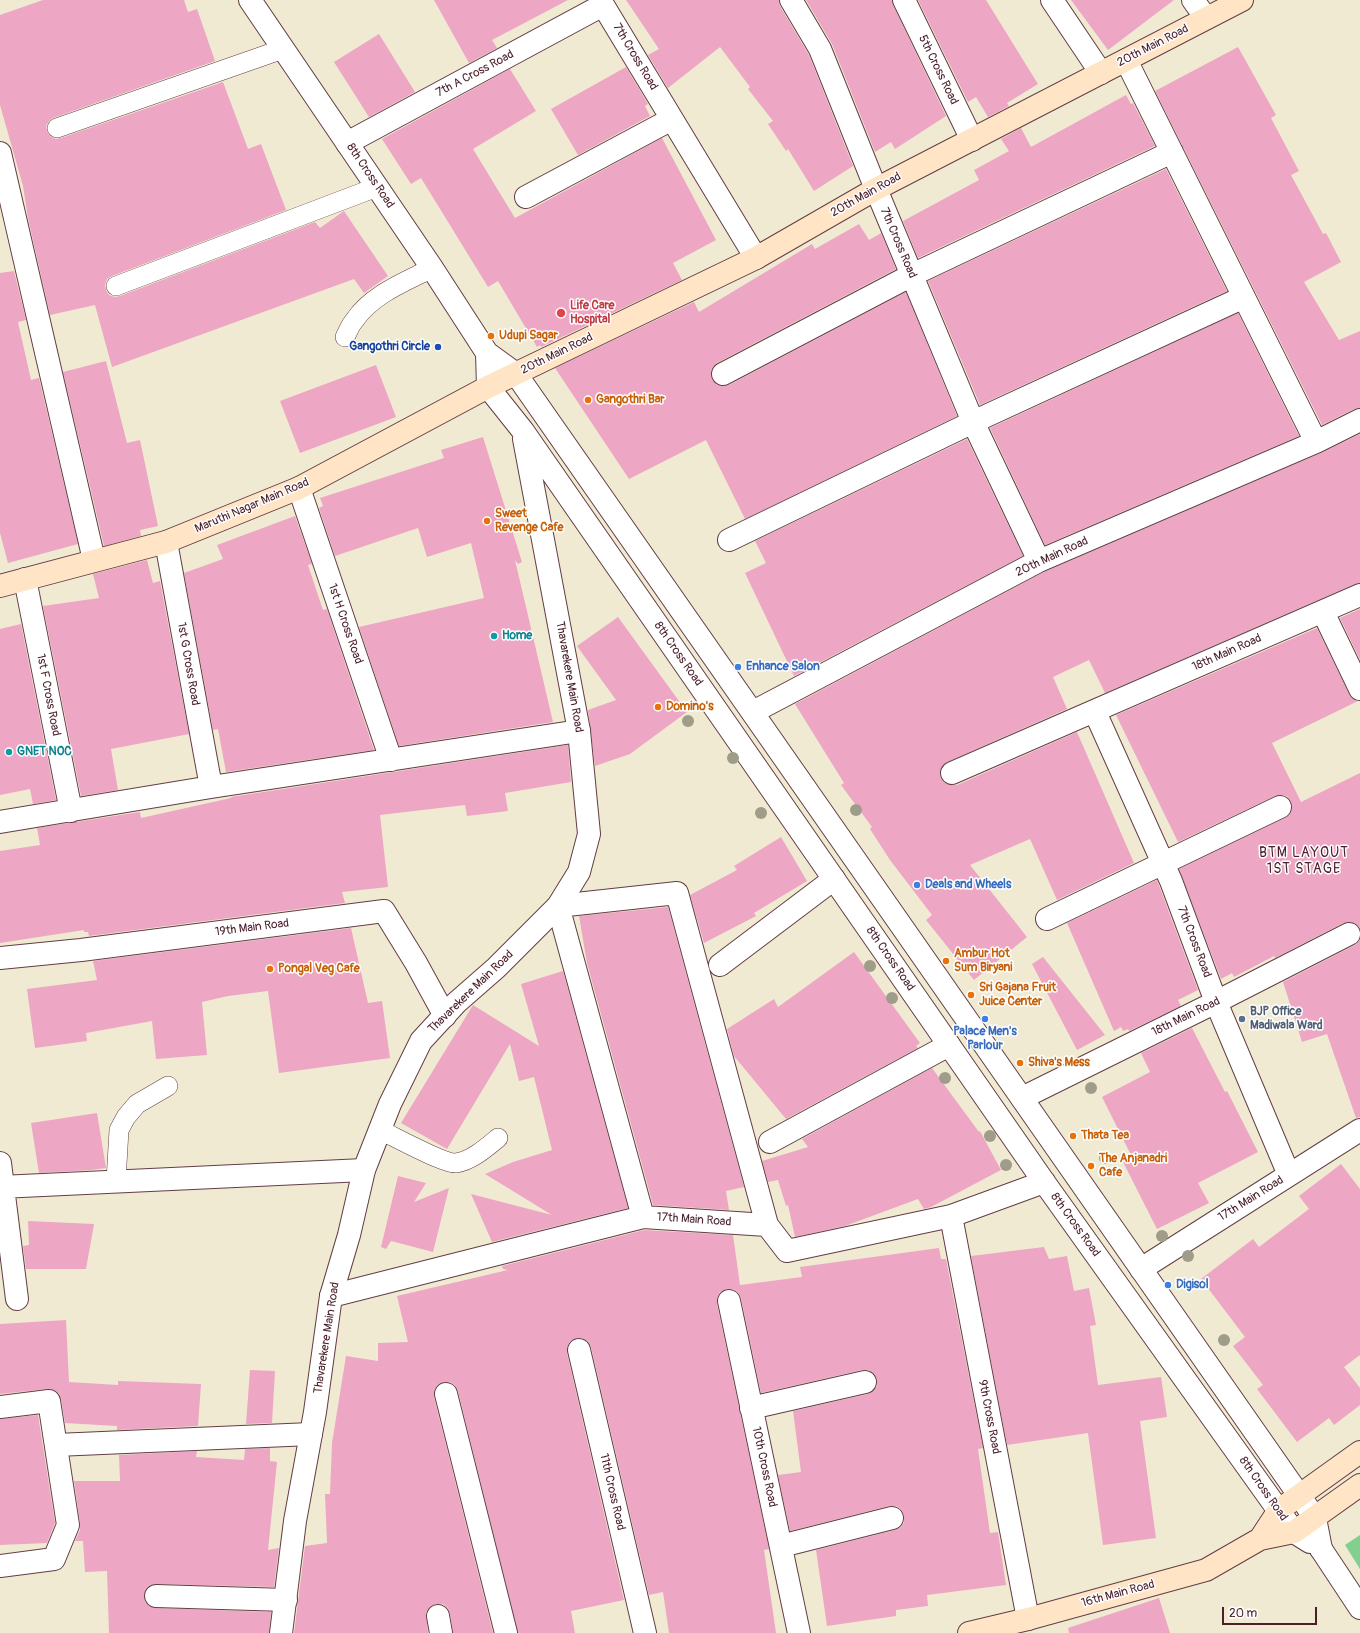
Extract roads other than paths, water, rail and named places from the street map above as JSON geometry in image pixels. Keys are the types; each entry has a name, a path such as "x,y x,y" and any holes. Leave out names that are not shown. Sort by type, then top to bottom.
{"main road":[{"name":"20th Main Road","path":"488,387 756,258 876,189 1242,0"},
{"name":"Maruthi Nagar Main Road","path":"0,586 166,542 299,488 488,387"},
{"name":"16th Main Road","path":"1260,1539 1279,1510 1360,1452"},
{"name":"16th Main Road","path":"974,1632 1028,1619 1206,1570 1260,1539 1294,1532 1360,1485"}],"street":[{"name":"7th Cross Road","path":"791,0 820,49 876,189 973,422 1039,561"},
{"name":"5th Cross Road","path":"904,0 972,140"},
{"path":"1052,0 1101,73"},
{"path":"1192,0 1206,18"},
{"name":"8th Cross Road","path":"254,1 284,49 432,268 487,353 516,374 1315,1518 1321,1549 1360,1608"},
{"name":"7th Cross Road","path":"602,3 756,258"},
{"name":"7th A Cross Road","path":"347,143 602,3"},
{"path":"1126,60 1316,442"},
{"path":"526,197 672,119"},
{"path":"723,374 912,275 1172,152"},
{"path":"0,153 94,560"},
{"path":"730,540 973,422 1244,297"},
{"path":"487,353 488,387"},
{"name":"8th Cross Road","path":"488,387 522,431 1044,1182 1294,1532 1321,1549"},
{"name":"20th Main Road","path":"753,712 1039,561 1316,442 1360,420"},
{"name":"Thavarekere Main Road","path":"281,1633 295,1521 311,1434 332,1296 349,1235 364,1170 390,1104 421,1041 456,1003 496,968 558,906 579,872 589,834 579,731 522,431"},
{"name":"1st H Cross Road","path":"299,488 391,760"},
{"name":"1st G Cross Road","path":"166,542 211,787"},
{"name":"1st F Cross Road","path":"25,579 70,811"},
{"name":"18th Main Road","path":"952,773 1095,712 1360,595"},
{"path":"1323,612 1360,689"},
{"name":"7th Cross Road","path":"1095,712 1162,863 1216,1002 1289,1175"},
{"path":"0,822 211,787 579,731"},
{"path":"1047,919 1280,807"},
{"path":"720,965 834,879"},
{"path":"643,1217 558,906 677,893 767,1225 787,1251 951,1216 1044,1182"},
{"name":"19th Main Road","path":"0,958 88,949 384,911 416,963 445,1016"},
{"name":"18th Main Road","path":"1022,1098 1349,934"},
{"path":"770,1142 949,1045"},
{"name":"17th Main Road","path":"1141,1269 1360,1130"},
{"path":"0,1163 17,1299"},
{"path":"2,1187 364,1170"},
{"name":"9th Cross Road","path":"951,1216 1028,1619"},
{"name":"17th Main Road","path":"332,1296 643,1217 767,1225"},
{"name":"10th Cross Road","path":"729,1300 751,1408 782,1546 799,1633"},
{"name":"11th Cross Road","path":"579,1350 645,1633"},
{"path":"751,1408 865,1382"},
{"path":"446,1394 506,1633"},
{"path":"0,1406 49,1401 68,1525 54,1558 0,1566"},
{"path":"56,1445 311,1434"},
{"path":"782,1546 892,1518"},
{"path":"156,1596 286,1600"}],"lane":[{"path":"57,128 284,49"},
{"path":"116,286 377,187"},
{"path":"345,337 354,320 368,305 384,293 432,268"},
{"path":"116,1181 119,1130 126,1117 137,1104 168,1086"},
{"path":"380,1130 442,1160 455,1163 480,1154 498,1138"}],"place":[{"name":"Life Care Hospital","path":"561,313"},
{"name":"Udupi Sagar","path":"491,336"},
{"name":"Gangothri Circle","path":"438,347"},
{"name":"Gangothri Bar","path":"588,400"},
{"name":"Sweet Revenge Cafe","path":"487,521"},
{"name":"Home","path":"494,636"},
{"name":"Enhance Salon","path":"738,667"},
{"name":"Domino's","path":"658,707"},
{"name":"GNET NOC","path":"9,752"},
{"name":"Deals and Wheels","path":"917,885"},
{"name":"Ambur Hot Sum Biryani","path":"946,961"},
{"name":"Pongal Veg Cafe","path":"270,969"},
{"name":"Sri Gajana Fruit Juice Center","path":"971,995"},
{"name":"Palace Men's Parlour","path":"985,1019"},
{"name":"BJP Office Madiwala Ward","path":"1242,1019"},
{"name":"Shiva's Mess","path":"1020,1063"},
{"name":"Thata Tea","path":"1073,1136"},
{"name":"The Anjanadri Cafe","path":"1091,1166"},
{"name":"Digisol","path":"1168,1285"}],"district":[{"name":"BTM LAYOUT 1ST STAGE","path":"1304,862"}]}
